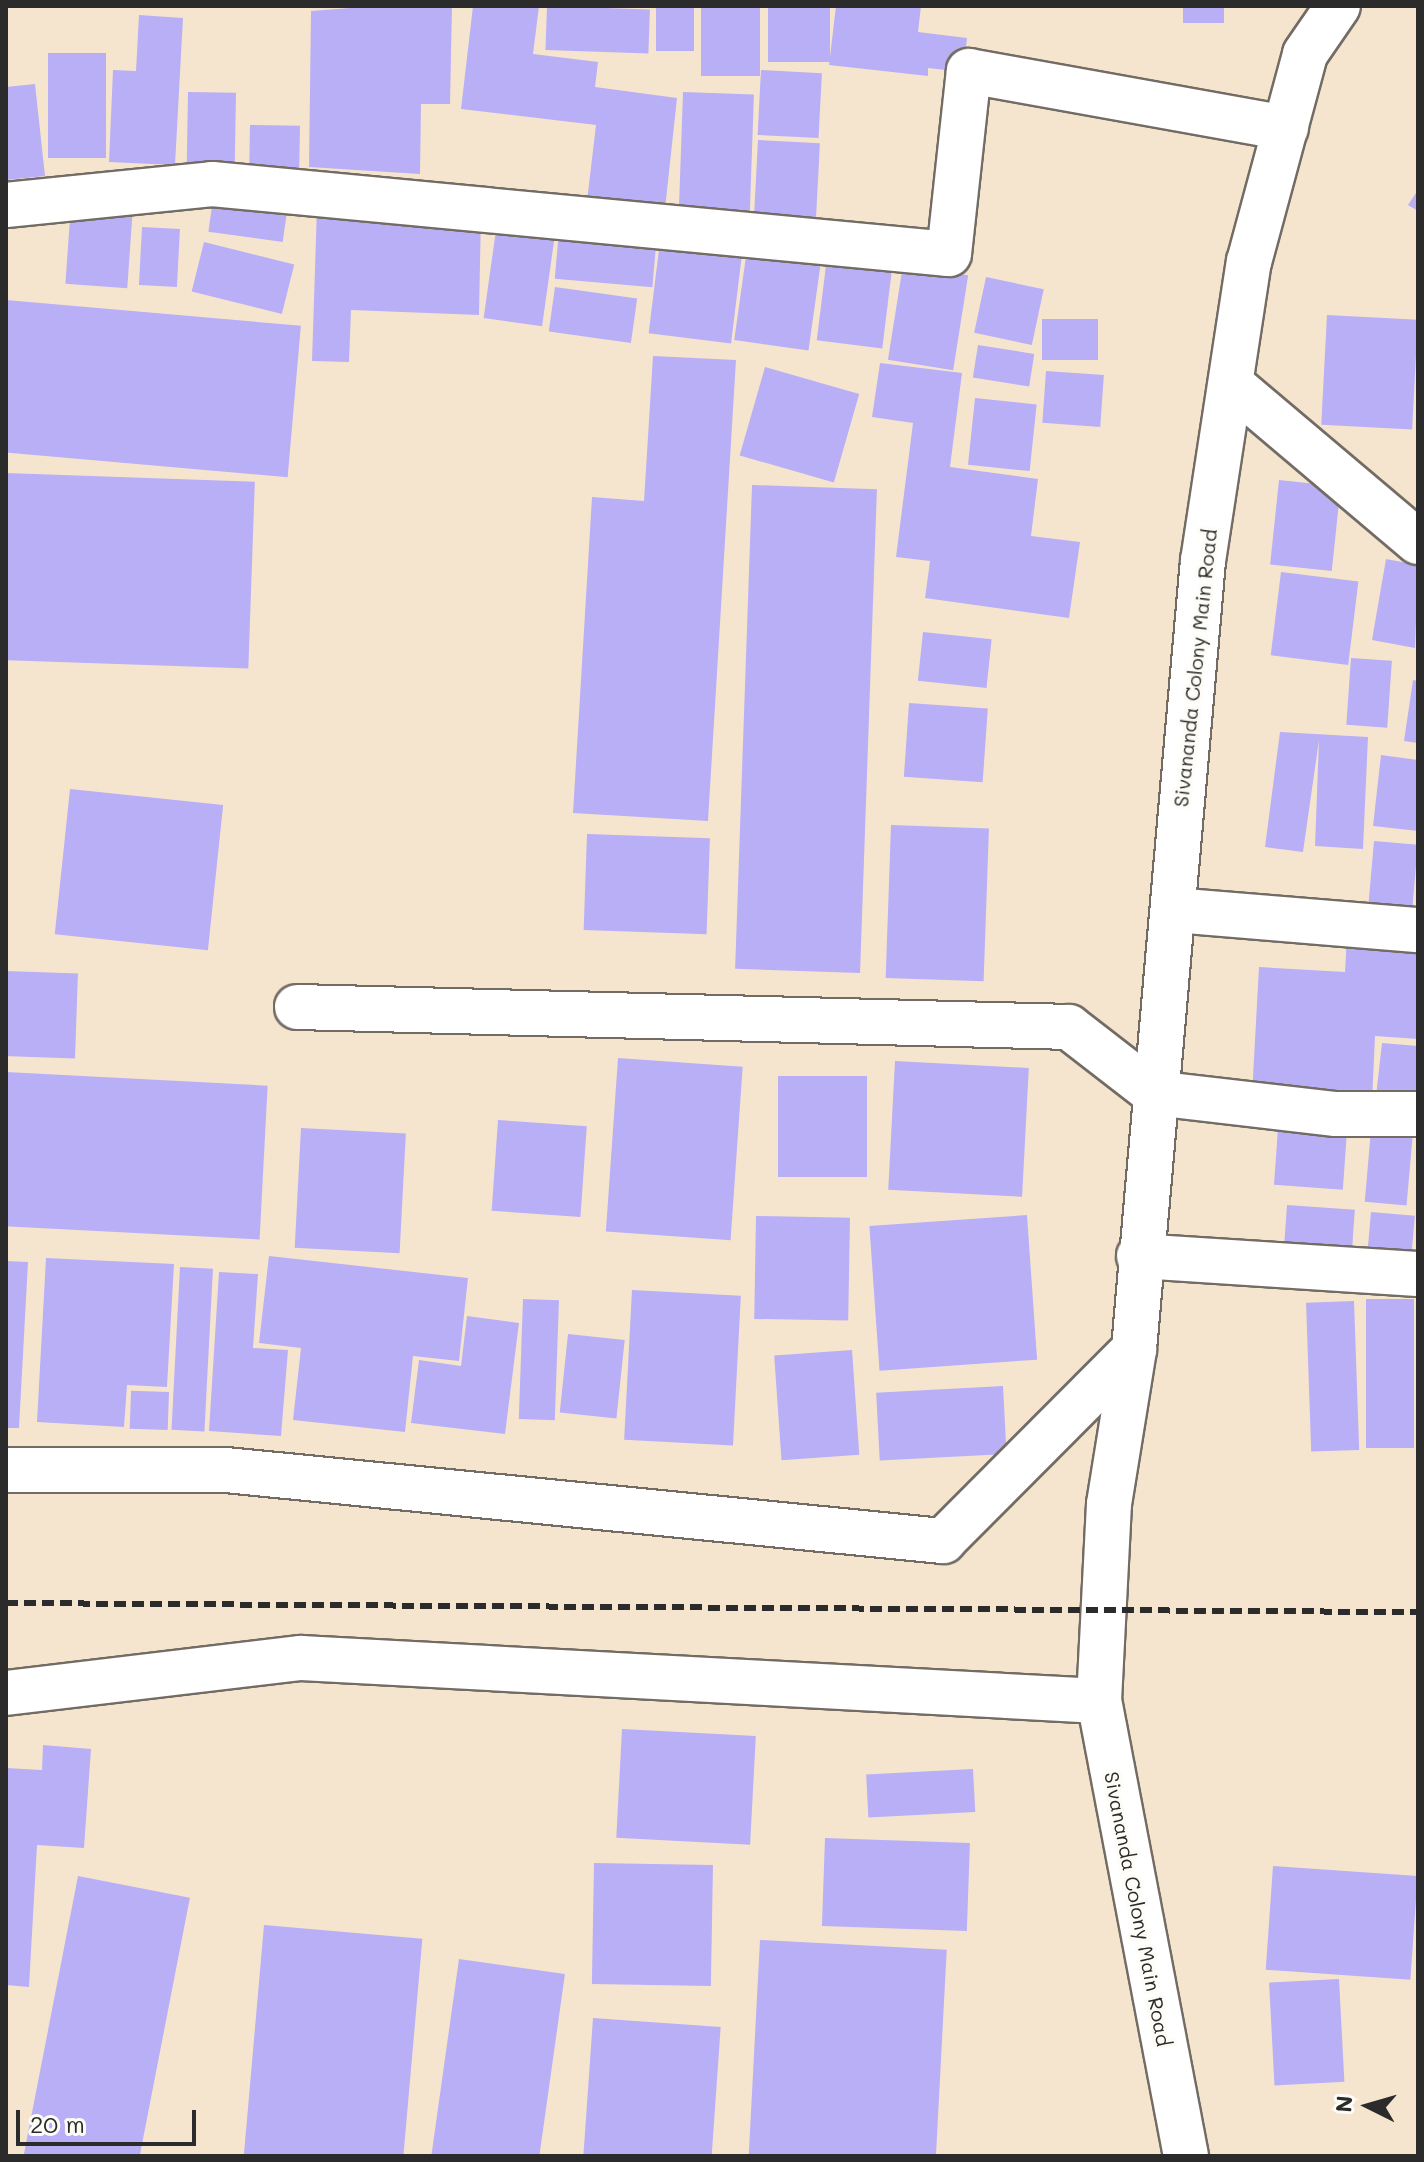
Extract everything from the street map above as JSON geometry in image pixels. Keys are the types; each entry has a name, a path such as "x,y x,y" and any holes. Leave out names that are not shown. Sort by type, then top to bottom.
{"street":[{"name":"Sivananda Colony Main Road","path":"1176,2143 1099,1701 1109,1504 1134,1349 1139,1256 1203,561 1249,262 1305,54 1338,6"},
{"path":"6,205 212,184 949,254 969,71 1286,128"},
{"path":"1231,384 1418,542"},
{"path":"1173,910 1418,930"},
{"path":"297,1007 1069,1027 1154,1093 1336,1114 1418,1114"},
{"path":"1139,1256 1418,1274"},
{"path":"6,1470 226,1470 943,1541 1134,1349"},
{"path":"6,1693 301,1658 1099,1701"}],"building":[{"path":"376,6 452,6 450,104 421,104 420,174 309,167 311,11"},
{"path":"473,6 539,6 533,54 598,62 595,87 677,98 665,209 587,201 596,125 461,109"},
{"path":"547,6 650,10 648,54 545,50"},
{"path":"656,6 694,6 694,51 656,51"},
{"path":"701,6 760,6 760,76 701,76"},
{"path":"768,6 830,6 830,62 768,62"},
{"path":"836,6 921,6 918,32 967,38 963,72 928,68 928,76 829,65"},
{"path":"1183,6 1224,6 1224,23 1183,23"},
{"path":"139,15 183,18 175,165 109,162 113,70 136,71"},
{"path":"48,53 106,53 106,158 48,158"},
{"path":"761,70 822,73 819,138 758,135"},
{"path":"35,84 45,176 6,180 6,87"},
{"path":"188,92 236,93 235,167 187,166"},
{"path":"683,92 754,94 750,216 679,214"},
{"path":"250,125 300,126 299,171 249,170"},
{"path":"758,140 820,143 816,223 754,220"},
{"path":"1418,190 1418,211 1408,205"},
{"path":"213,199 287,209 283,242 208,232"},
{"path":"71,204 133,208 127,288 65,284"},
{"path":"317,207 481,213 479,315 351,310 349,362 312,361"},
{"path":"497,223 555,231 542,326 484,318"},
{"path":"142,227 180,229 177,287 139,285"},
{"path":"559,230 657,239 652,287 555,279"},
{"path":"660,241 742,251 731,343 649,333"},
{"path":"204,242 294,264 282,314 192,291"},
{"path":"748,242 822,252 808,350 734,340"},
{"path":"827,257 893,265 882,348 817,340"},
{"path":"903,265 968,275 953,370 888,360"},
{"path":"986,277 1044,289 1032,345 974,333"},
{"path":"555,287 637,299 631,343 549,332"},
{"path":"6,300 301,326 288,477 6,453"},
{"path":"1327,315 1418,320 1412,430 1321,425"},
{"path":"1042,319 1098,319 1098,360 1042,360"},
{"path":"978,345 1034,354 1029,387 973,378"},
{"path":"653,356 736,360 708,821 573,813 592,497 644,501"},
{"path":"880,363 962,373 950,467 1038,479 1031,536 1080,542 1069,618 925,598 930,561 896,557 913,423 872,417"},
{"path":"765,367 859,394 834,482 740,455"},
{"path":"1046,371 1104,375 1100,427 1042,423"},
{"path":"975,398 1037,404 1030,471 968,465"},
{"path":"6,473 255,482 248,669 6,660"},
{"path":"1279,480 1341,486 1332,571 1270,565"},
{"path":"752,485 877,489 860,973 735,969"},
{"path":"1386,559 1418,565 1415,648 1372,640"},
{"path":"1281,572 1358,582 1348,665 1271,655"},
{"path":"923,632 992,639 987,688 918,681"},
{"path":"1351,658 1392,661 1387,728 1346,725"},
{"path":"1413,680 1418,681 1418,743 1404,741"},
{"path":"909,703 988,709 983,782 904,777"},
{"path":"1280,732 1368,737 1363,849 1315,846 1319,740 1303,852 1265,847"},
{"path":"1381,755 1418,760 1418,831 1373,826"},
{"path":"70,789 223,805 208,950 55,934"},
{"path":"891,825 989,828 984,981 886,978"},
{"path":"587,834 710,838 707,934 584,930"},
{"path":"1374,841 1418,845 1412,914 1368,910"},
{"path":"1347,936 1418,940 1418,1039 1375,1036 1372,1102 1252,1095 1259,967 1345,972"},
{"path":"6,971 78,974 75,1058 6,1056"},
{"path":"1382,1043 1418,1046 1418,1097 1375,1105"},
{"path":"618,1058 743,1067 731,1240 606,1232"},
{"path":"895,1061 1029,1068 1022,1197 888,1190"},
{"path":"6,1072 268,1086 260,1240 6,1226"},
{"path":"778,1076 867,1076 867,1177 778,1177"},
{"path":"498,1120 587,1126 580,1217 492,1211"},
{"path":"301,1128 406,1133 400,1253 295,1248"},
{"path":"1278,1128 1347,1133 1343,1190 1274,1185"},
{"path":"1371,1130 1413,1134 1407,1205 1365,1202"},
{"path":"1287,1205 1355,1210 1351,1261 1283,1256"},
{"path":"1371,1212 1415,1216 1411,1263 1367,1259"},
{"path":"1027,1215 1037,1360 879,1371 869,1226"},
{"path":"756,1216 850,1218 848,1321 754,1319"},
{"path":"269,1256 468,1278 459,1361 413,1356 405,1432 293,1420 301,1348 259,1343"},
{"path":"46,1258 174,1264 167,1387 127,1385 124,1427 37,1422"},
{"path":"6,1261 28,1262 19,1428 6,1428"},
{"path":"180,1267 213,1269 204,1432 171,1430"},
{"path":"219,1272 258,1274 253,1348 288,1350 281,1436 209,1431"},
{"path":"632,1290 741,1296 733,1445 624,1440"},
{"path":"523,1299 559,1300 555,1420 519,1419"},
{"path":"1366,1299 1414,1299 1414,1448 1366,1448"},
{"path":"1354,1301 1359,1450 1311,1452 1306,1303"},
{"path":"467,1316 519,1323 505,1434 411,1423 419,1360 461,1366"},
{"path":"568,1334 625,1340 616,1419 560,1413"},
{"path":"852,1350 859,1455 782,1460 774,1355"},
{"path":"1003,1386 1007,1454 880,1461 876,1393"},
{"path":"131,1391 169,1392 168,1430 130,1429"},
{"path":"622,1729 756,1736 750,1845 616,1838"},
{"path":"43,1745 91,1749 84,1848 37,1845 29,1987 6,1985 6,1768 42,1770"},
{"path":"973,1769 975,1812 868,1818 866,1775"},
{"path":"825,1838 970,1843 967,1931 822,1926"},
{"path":"594,1863 713,1865 711,1986 592,1984"},
{"path":"1273,1866 1418,1876 1410,1980 1266,1970"},
{"path":"78,1876 190,1898 140,2156 24,2156"},
{"path":"264,1925 422,1939 403,2156 244,2156"},
{"path":"760,1940 947,1950 936,2156 749,2156"},
{"path":"459,1959 565,1974 539,2156 431,2156"},
{"path":"1339,1979 1344,2082 1274,2086 1269,1983"},
{"path":"593,2018 721,2027 712,2156 583,2156"}],"railway":[{"path":"6,1603 1418,1612"}]}
